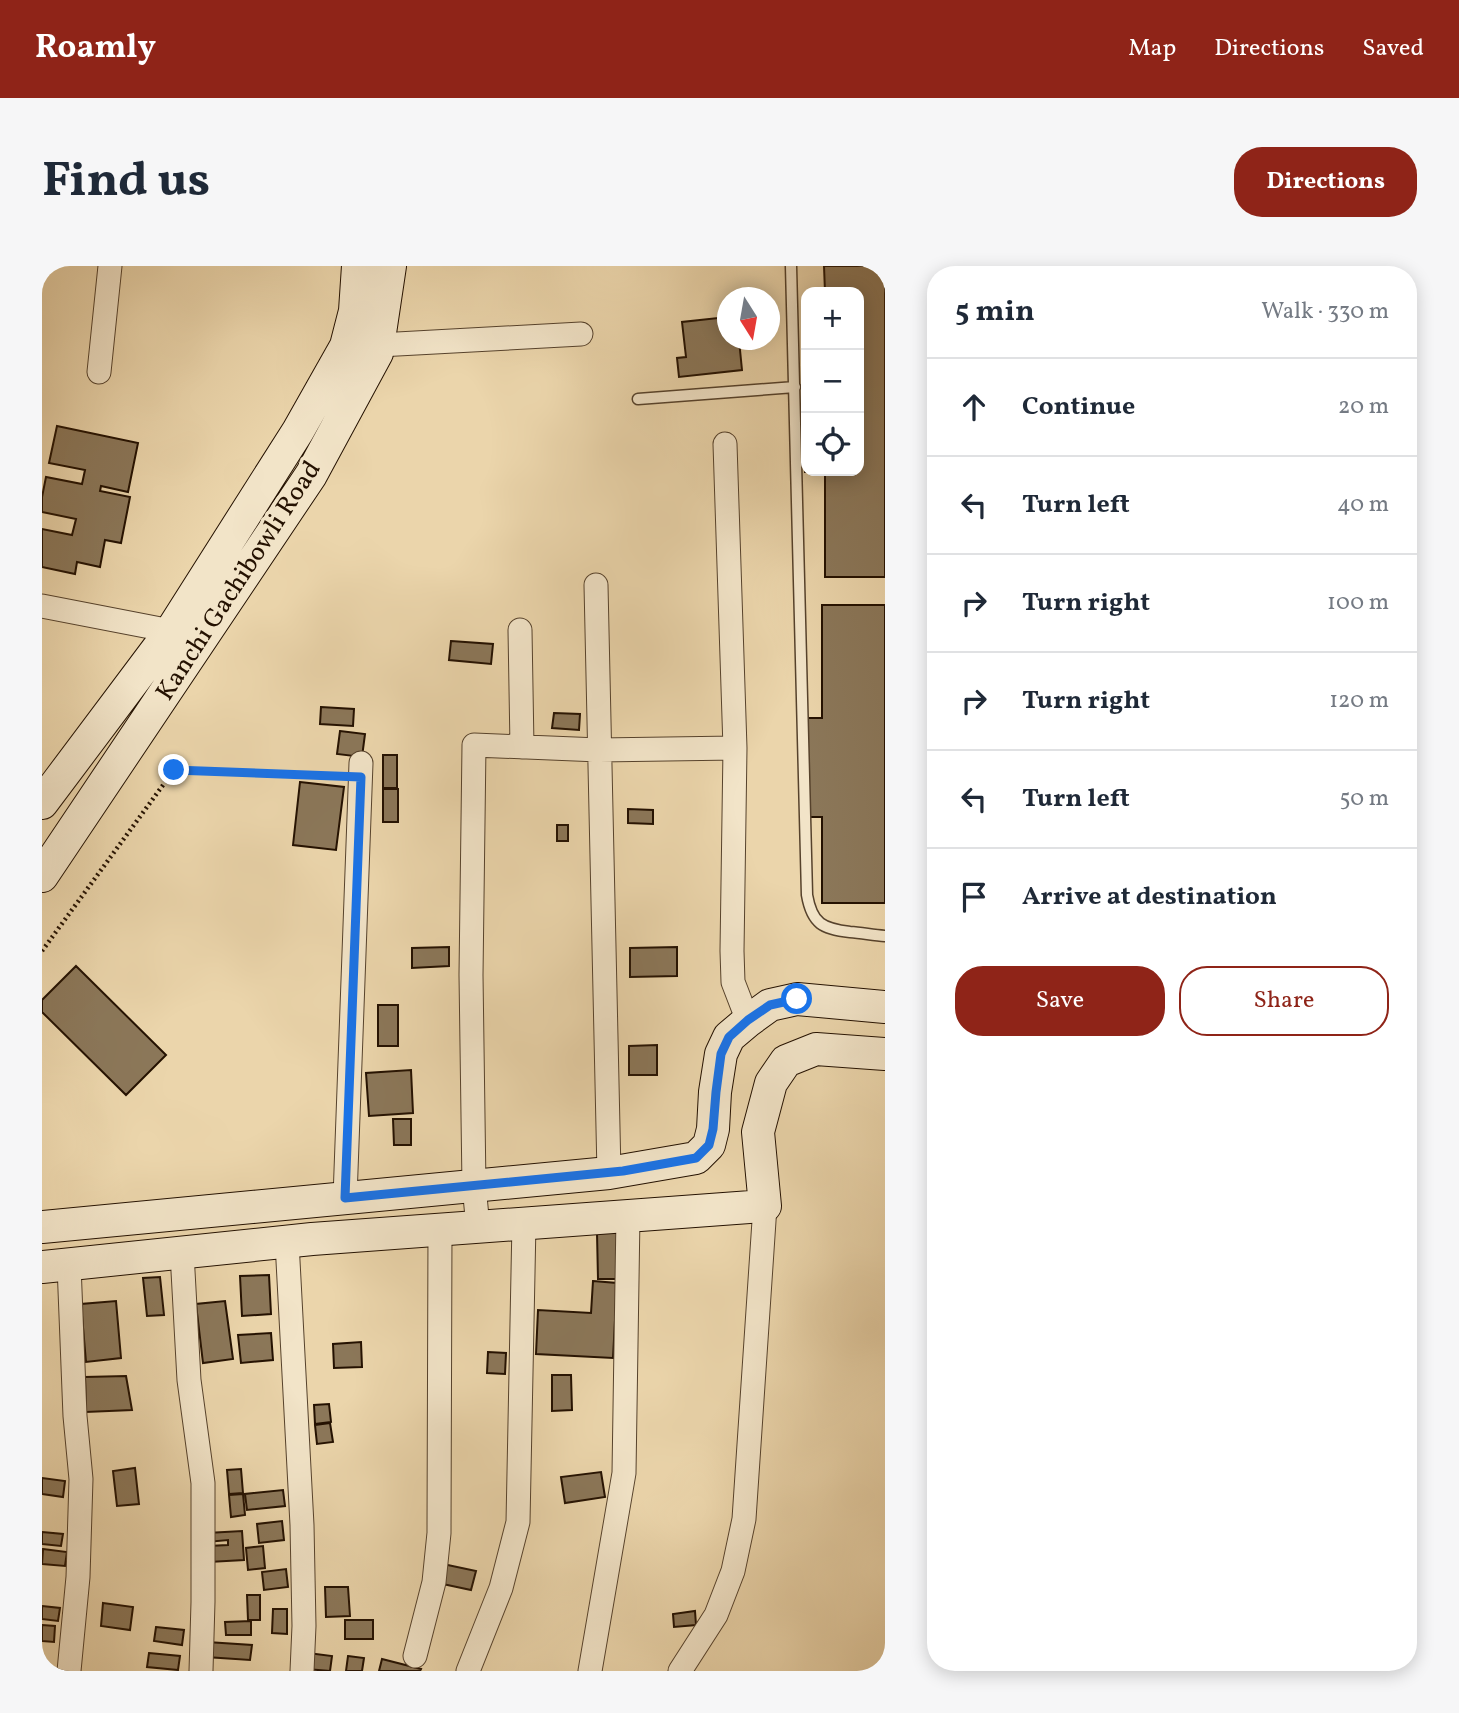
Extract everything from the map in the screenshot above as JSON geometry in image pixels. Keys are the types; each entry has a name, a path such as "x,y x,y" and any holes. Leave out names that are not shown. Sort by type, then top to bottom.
{"street":[{"path":"99,372 110,266"},
{"name":"Kanchi Gachibowli Road","path":"42,803 171,631 298,431 346,346 355,311 358,266"},
{"name":"Kanchi Gachibowli Road","path":"42,876 311,475 377,353 390,266"},
{"path":"379,345 581,334"},
{"path":"725,444 735,748 733,982 748,1020"},
{"path":"596,585 609,1173"},
{"path":"42,606 171,631"},
{"path":"520,630 522,747"},
{"path":"478,1227 474,1186 471,975 474,745 599,750 735,748"},
{"path":"345,1198 361,770"},
{"path":"42,1227 609,1173 696,1158 709,1145 713,1129 721,1054 729,1037 748,1020 770,1005 797,999 885,1007"},
{"path":"816,1049 818,1001"},
{"path":"680,1671 716,1615 733,1571 744,1519 765,1206 758,1132 771,1083 786,1061 816,1049 885,1054"},
{"path":"69,1671 78,1577 81,1479 55,1266 287,1242 765,1206"},
{"path":"590,1671 624,1473 628,1216"},
{"path":"468,1671 501,1588 518,1522 524,1223"},
{"path":"415,1656 434,1582 439,1534 440,1230"},
{"path":"287,1242 302,1525 302,1671"},
{"path":"182,1253 189,1380 203,1483 201,1671"}],"lane":[{"path":"791,266 807,895 809,907 817,922 829,930 885,936"},
{"path":"638,399 795,387"}],"path":[{"path":"42,951 174,770 361,770"}],"building":[{"path":"824,266 885,266 885,577 825,577 825,476 864,476 864,287 825,287"},
{"path":"717,318 717,350 740,350 742,370 679,377 677,358 686,357 682,322"},
{"path":"57,426 138,443 128,492 101,486 100,491 130,497 121,543 105,540 100,567 77,562 75,574 42,567 42,529 72,535 76,519 42,512 46,477 82,484 85,470 49,463"},
{"path":"822,605 885,605 885,903 822,903 822,817 808,817 807,718 822,718"},
{"path":"451,641 493,644 491,664 449,660"},
{"path":"321,707 354,709 353,726 320,724"},
{"path":"554,713 580,714 579,730 552,728"},
{"path":"340,731 365,734 362,757 337,754"},
{"path":"383,755 397,755 397,788 383,788"},
{"path":"300,782 344,787 336,850 293,845"},
{"path":"383,789 398,789 398,822 383,822"},
{"path":"628,809 653,810 653,824 628,823"},
{"path":"557,825 568,825 568,841 557,841"},
{"path":"449,947 449,966 412,968 412,948"},
{"path":"677,947 677,976 630,977 630,948"},
{"path":"76,966 166,1055 126,1095 42,1012 42,1000"},
{"path":"378,1005 398,1005 398,1046 378,1046"},
{"path":"657,1045 657,1075 629,1075 629,1046"},
{"path":"411,1070 413,1113 369,1116 366,1073"},
{"path":"393,1119 411,1119 411,1145 394,1145"},
{"path":"597,1233 619,1233 619,1279 598,1279"},
{"path":"269,1275 271,1314 242,1316 240,1276"},
{"path":"160,1277 164,1315 147,1316 143,1278"},
{"path":"593,1281 617,1283 613,1358 536,1354 538,1310 591,1313"},
{"path":"116,1301 121,1358 86,1362 81,1304"},
{"path":"225,1301 233,1359 203,1363 196,1304"},
{"path":"271,1333 273,1360 241,1363 238,1335"},
{"path":"361,1342 362,1367 334,1368 333,1344"},
{"path":"488,1352 506,1353 505,1374 487,1373"},
{"path":"552,1375 571,1375 572,1410 552,1411"},
{"path":"126,1376 132,1410 86,1412 85,1377"},
{"path":"329,1404 331,1422 315,1424 314,1405"},
{"path":"330,1423 333,1442 317,1444 315,1425"},
{"path":"135,1468 139,1504 117,1506 113,1471"},
{"path":"241,1469 243,1493 229,1494 227,1470"},
{"path":"601,1472 605,1497 565,1503 561,1477"},
{"path":"42,1478 65,1481 63,1497 42,1494"},
{"path":"283,1490 285,1506 247,1510 245,1494"},
{"path":"243,1494 245,1515 231,1517 229,1495"},
{"path":"282,1521 284,1540 259,1543 257,1524"},
{"path":"242,1531 244,1560 209,1562 208,1546 228,1545 228,1540 207,1542 207,1533"},
{"path":"42,1532 63,1534 61,1546 42,1544"},
{"path":"263,1546 265,1568 248,1570 246,1548"},
{"path":"43,1549 67,1552 65,1566 42,1564"},
{"path":"443,1564 476,1571 471,1590 438,1583"},
{"path":"286,1569 288,1587 264,1590 262,1572"},
{"path":"325,1587 348,1587 350,1616 326,1617"},
{"path":"247,1595 260,1595 260,1620 248,1620"},
{"path":"103,1603 133,1607 130,1630 101,1626"},
{"path":"42,1606 60,1608 58,1621 42,1619"},
{"path":"273,1609 287,1609 287,1634 272,1633"},
{"path":"695,1611 696,1625 674,1627 673,1614"},
{"path":"345,1620 373,1620 373,1639 345,1639"},
{"path":"251,1621 251,1635 226,1635 225,1622"},
{"path":"42,1625 55,1626 54,1642 42,1641"},
{"path":"156,1627 184,1630 182,1645 154,1641"},
{"path":"207,1642 252,1645 250,1660 206,1657"},
{"path":"149,1653 180,1656 178,1670 147,1667"},
{"path":"308,1653 332,1656 330,1671 306,1669"},
{"path":"348,1656 364,1658 362,1671 346,1671"},
{"path":"382,1659 421,1669 379,1671"}],"route":[{"path":"174,770 361,777 345,1198 623,1171 696,1158 709,1145 721,1054 729,1037 770,1005 797,999"}]}
